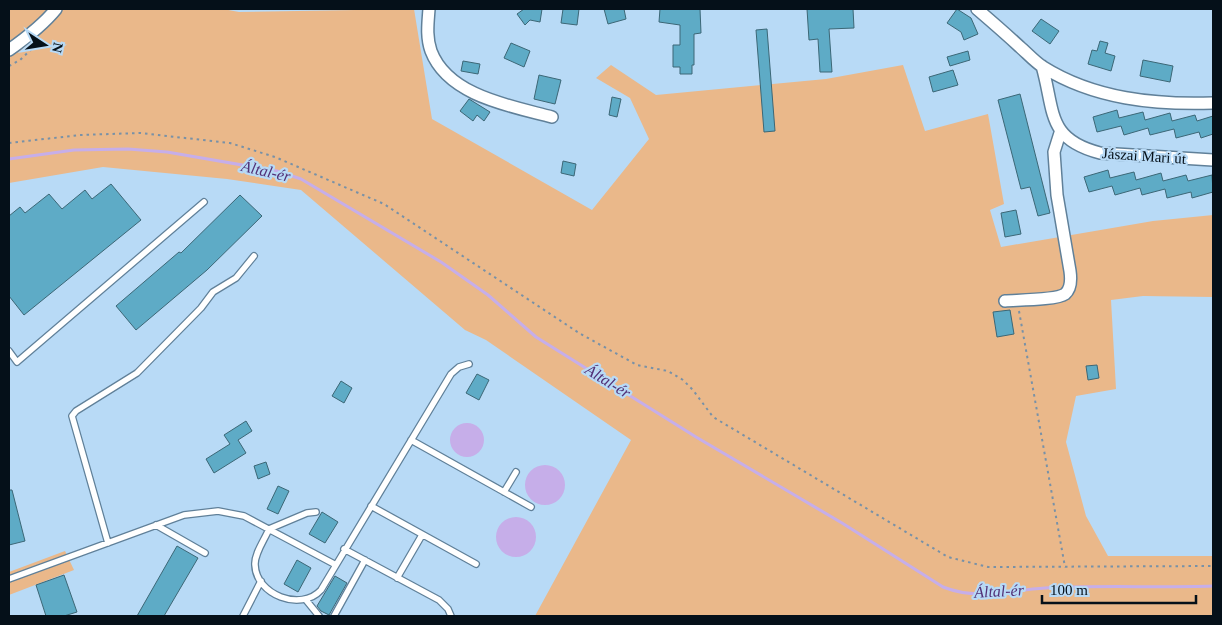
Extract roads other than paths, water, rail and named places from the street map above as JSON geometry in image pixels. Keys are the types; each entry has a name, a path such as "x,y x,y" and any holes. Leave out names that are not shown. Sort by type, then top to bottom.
{"street":[{"path":"9,50 27,37 56,9"},
{"path":"429,9 428,35 432,52 447,74 475,94 494,101 552,116"},
{"path":"977,9 1042,66 1068,80 1091,89 1136,100 1165,104 1213,103"},
{"path":"1005,301 1055,298 1065,294 1071,280 1057,195 1054,152 1060,133 1051,108 1042,66"},
{"name":"Jászai Mari út","path":"1060,133 1085,150 1100,154 1213,160"}],"lane":[{"path":"9,351 17,362 204,202"},
{"path":"108,543 72,416 76,411 137,373 201,308 213,292 236,278 254,256"},
{"path":"316,512 307,513 269,529 255,562 256,570 266,587 279,596 292,601 306,600 314,597 321,590 451,374 460,367 469,364"},
{"path":"411,440 531,507"},
{"path":"504,492 516,472"},
{"path":"371,506 476,564"},
{"path":"9,579 184,515 218,511 244,516 336,565"},
{"path":"156,525 205,553"},
{"path":"397,578 422,534"},
{"path":"344,549 439,600 448,609 451,616"},
{"path":"334,616 365,560"},
{"path":"243,616 261,581"},
{"path":"306,600 319,616"}],"waterway":[{"name":"Által-ér","path":"9,159 74,150 128,149 167,152 277,171 301,179 441,262 488,295 536,337 696,437 842,523 943,587 969,593 994,594 1066,587 1213,586"}]}
